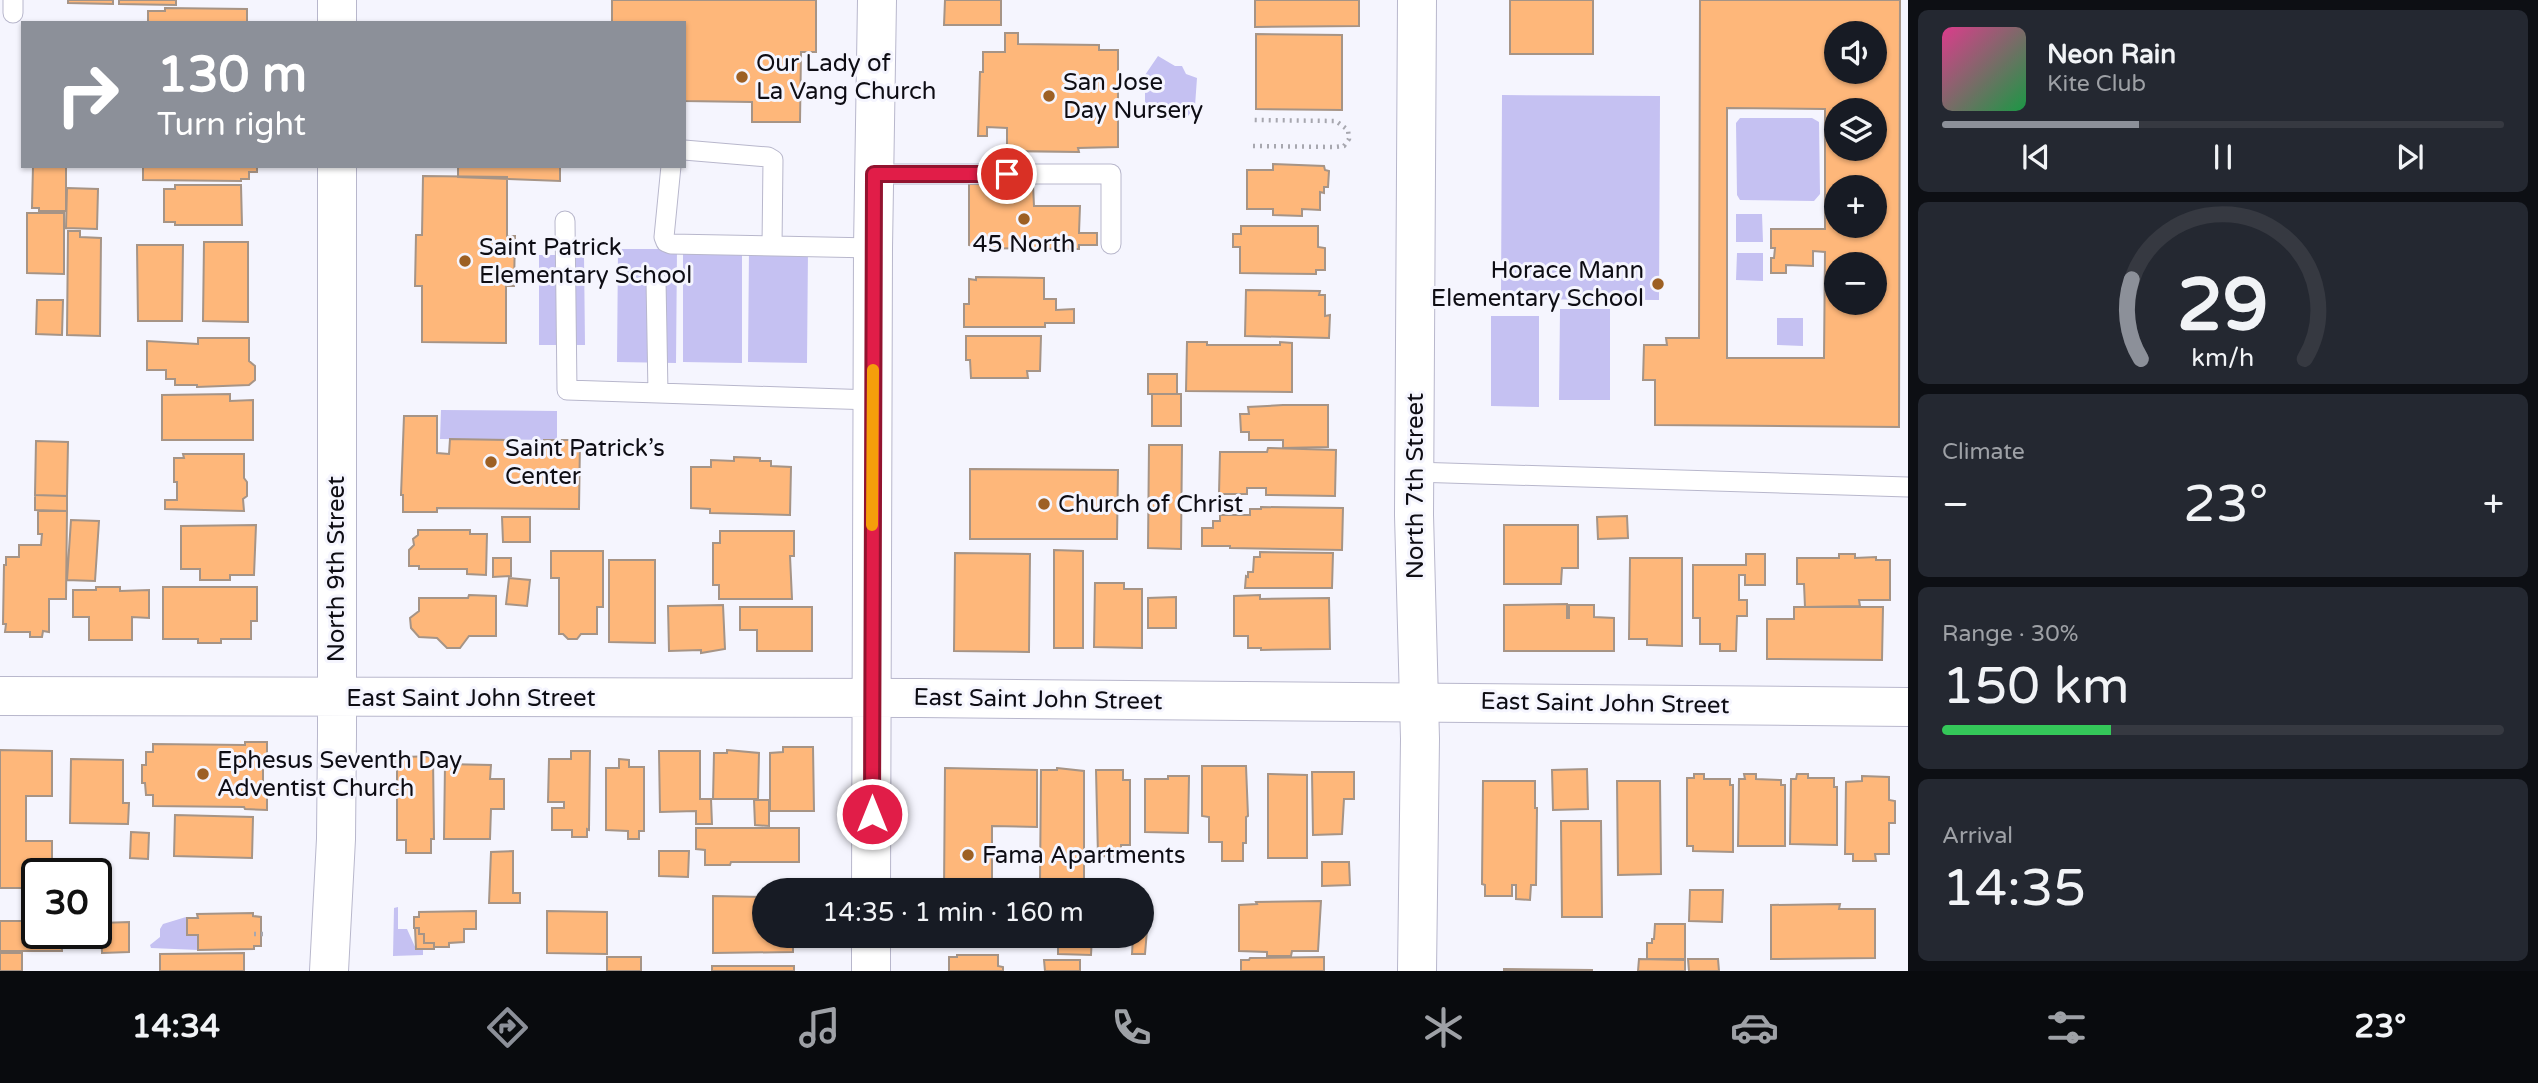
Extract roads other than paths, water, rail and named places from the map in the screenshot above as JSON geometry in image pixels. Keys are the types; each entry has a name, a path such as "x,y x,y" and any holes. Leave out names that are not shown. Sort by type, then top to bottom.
{"street":[{"path":"337,0 337,21"},
{"path":"871,878 873,248 877,0"},
{"name":"North 7th Street","path":"1417,0 1414,472 1419,703 1417,971"},
{"name":"North 9th Street","path":"330,971 337,698 337,168"},
{"name":"East Saint John Street","path":"0,696 873,698 1908,707"},
{"path":"871,948 871,971"}],"lane":[{"path":"686,150 768,157 773,160 772,246"},
{"path":"671,168 664,237 666,242 671,244 873,248"},
{"path":"874,174 1111,174 1111,244"},
{"path":"565,221 567,390 873,400"},
{"path":"656,280 658,393"},
{"path":"1414,472 1908,488"}],"place":[{"name":"Our Lady of La Vang Church","path":"742,77"},
{"name":"San Jose Day Nursery","path":"1049,96"},
{"name":"45 North","path":"1024,219"},
{"name":"Saint Patrick Elementary School","path":"465,261"},
{"name":"Horace Mann Elementary School","path":"1658,284"},
{"name":"Saint Patrick’s Center","path":"491,462"},
{"name":"Church of Christ","path":"1044,504"},
{"name":"Ephesus Seventh Day Adventist Church","path":"203,774"},
{"name":"Fama Apartments","path":"968,855"}]}
